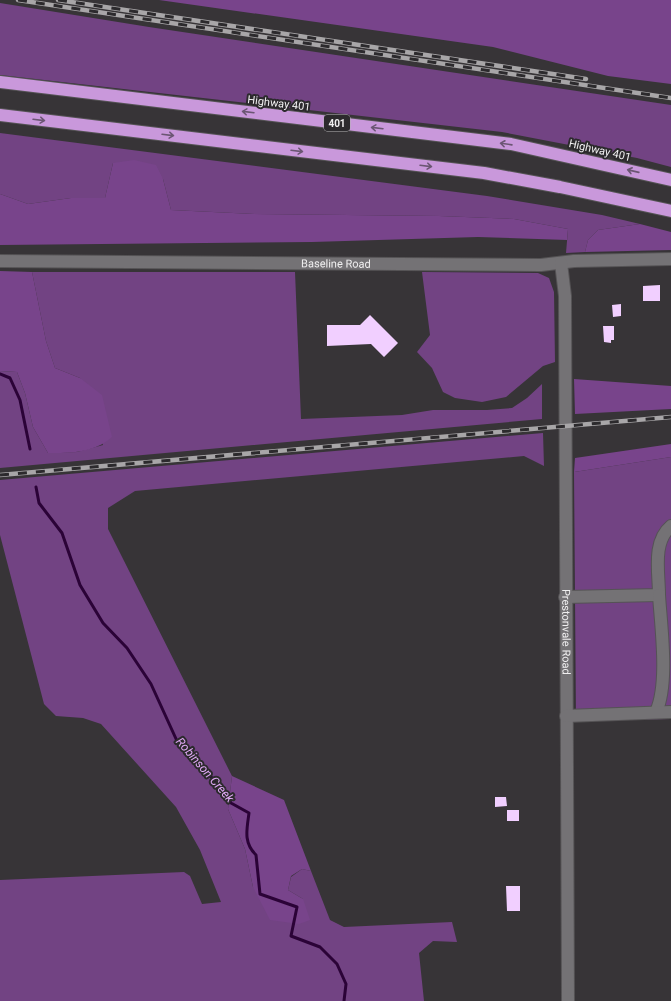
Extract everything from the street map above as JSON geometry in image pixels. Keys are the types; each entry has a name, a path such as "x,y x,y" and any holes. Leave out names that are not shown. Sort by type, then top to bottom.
{"highway":[{"name":"Highway 401","path":"0,82 510,144 671,180"},
{"path":"0,115 484,173 560,187 671,211"}],"street":[{"name":"Baseline Road","path":"0,261 541,265 574,261 671,259"},
{"name":"Prestonvale Road","path":"560,263 565,296 565,597 568,1001"},
{"path":"656,712 662,700 667,650 659,595 659,543 663,533 671,526"},
{"path":"565,597 659,595"},
{"path":"566,716 671,712"}],"shaded area":[{"path":"159,0 671,0 671,84 608,76 493,47"},
{"path":"0,3 149,27 671,105 671,167 637,158 502,132 0,75"},
{"path":"0,133 487,196 602,215 640,224 598,230 588,240 585,252 566,253 568,229 514,219 439,216 254,214 171,210 163,179 113,163 105,198 71,198 28,204 0,194"},
{"path":"134,160 156,165 163,179 171,210 254,214 439,216 514,219 568,229 567,240 478,237 312,242 0,245 0,194 28,204 71,198 105,198 113,163"},
{"path":"640,224 671,232 671,250 585,252 588,240 598,230"},
{"path":"0,271 32,272 46,341 55,368 80,378 102,395 112,437 105,442 82,451 48,453 33,427 25,393 17,372 0,371"},
{"path":"32,272 295,272 301,419 402,415 433,410 487,410 512,408 527,398 542,384 542,419 0,468 0,371 17,372 25,393 33,427 48,453 77,452 103,445 80,378 55,368 46,341"},
{"path":"422,272 538,273 549,278 554,292 555,362 543,366 506,397 482,402 455,398 443,392 432,368 417,352 430,335"},
{"path":"574,379 671,386 671,409 575,414"},
{"path":"543,433 544,466 524,456 135,491 108,508 108,529 232,776 228,809 245,849 253,887 303,899 288,890 291,877 302,869 311,871 330,920 344,927 452,922 457,942 433,941 419,953 424,1001 0,1001 0,880 184,872 190,876 202,904 221,902 200,850 176,807 101,724 83,718 56,716 44,704 0,535 0,480"},
{"path":"671,444 671,457 574,472 575,458"},
{"path":"671,457 671,719 576,721 574,472"},
{"path":"232,776 284,800 311,871 302,869 291,876 288,890 303,899 310,920 299,924 270,920 253,887 245,849 228,809"}],"building":[{"path":"660,285 660,301 643,301 643,286"},
{"path":"621,304 621,316 613,317 612,305"},
{"path":"370,315 398,343 384,357 371,344 327,346 327,325 360,325"},
{"path":"603,326 614,326 614,340 611,340 611,343 604,342"},
{"path":"495,797 506,797 507,806 495,807"},
{"path":"507,810 519,810 519,821 507,821"},
{"path":"506,886 520,886 520,911 507,911"}],"waterway":[{"name":"Robinson Creek","path":"0,374 10,378 20,400 30,449"},
{"name":"Robinson Creek","path":"36,487 39,503 62,533 80,585 103,623 127,648 151,684 177,741 213,779 231,803 249,813 247,835 249,845 256,855 260,894 297,907 291,936 320,947 337,964 346,984 344,1001"}],"railway":[{"path":"18,0 671,98"},
{"path":"58,0 586,79"},
{"path":"0,475 671,417"}]}
